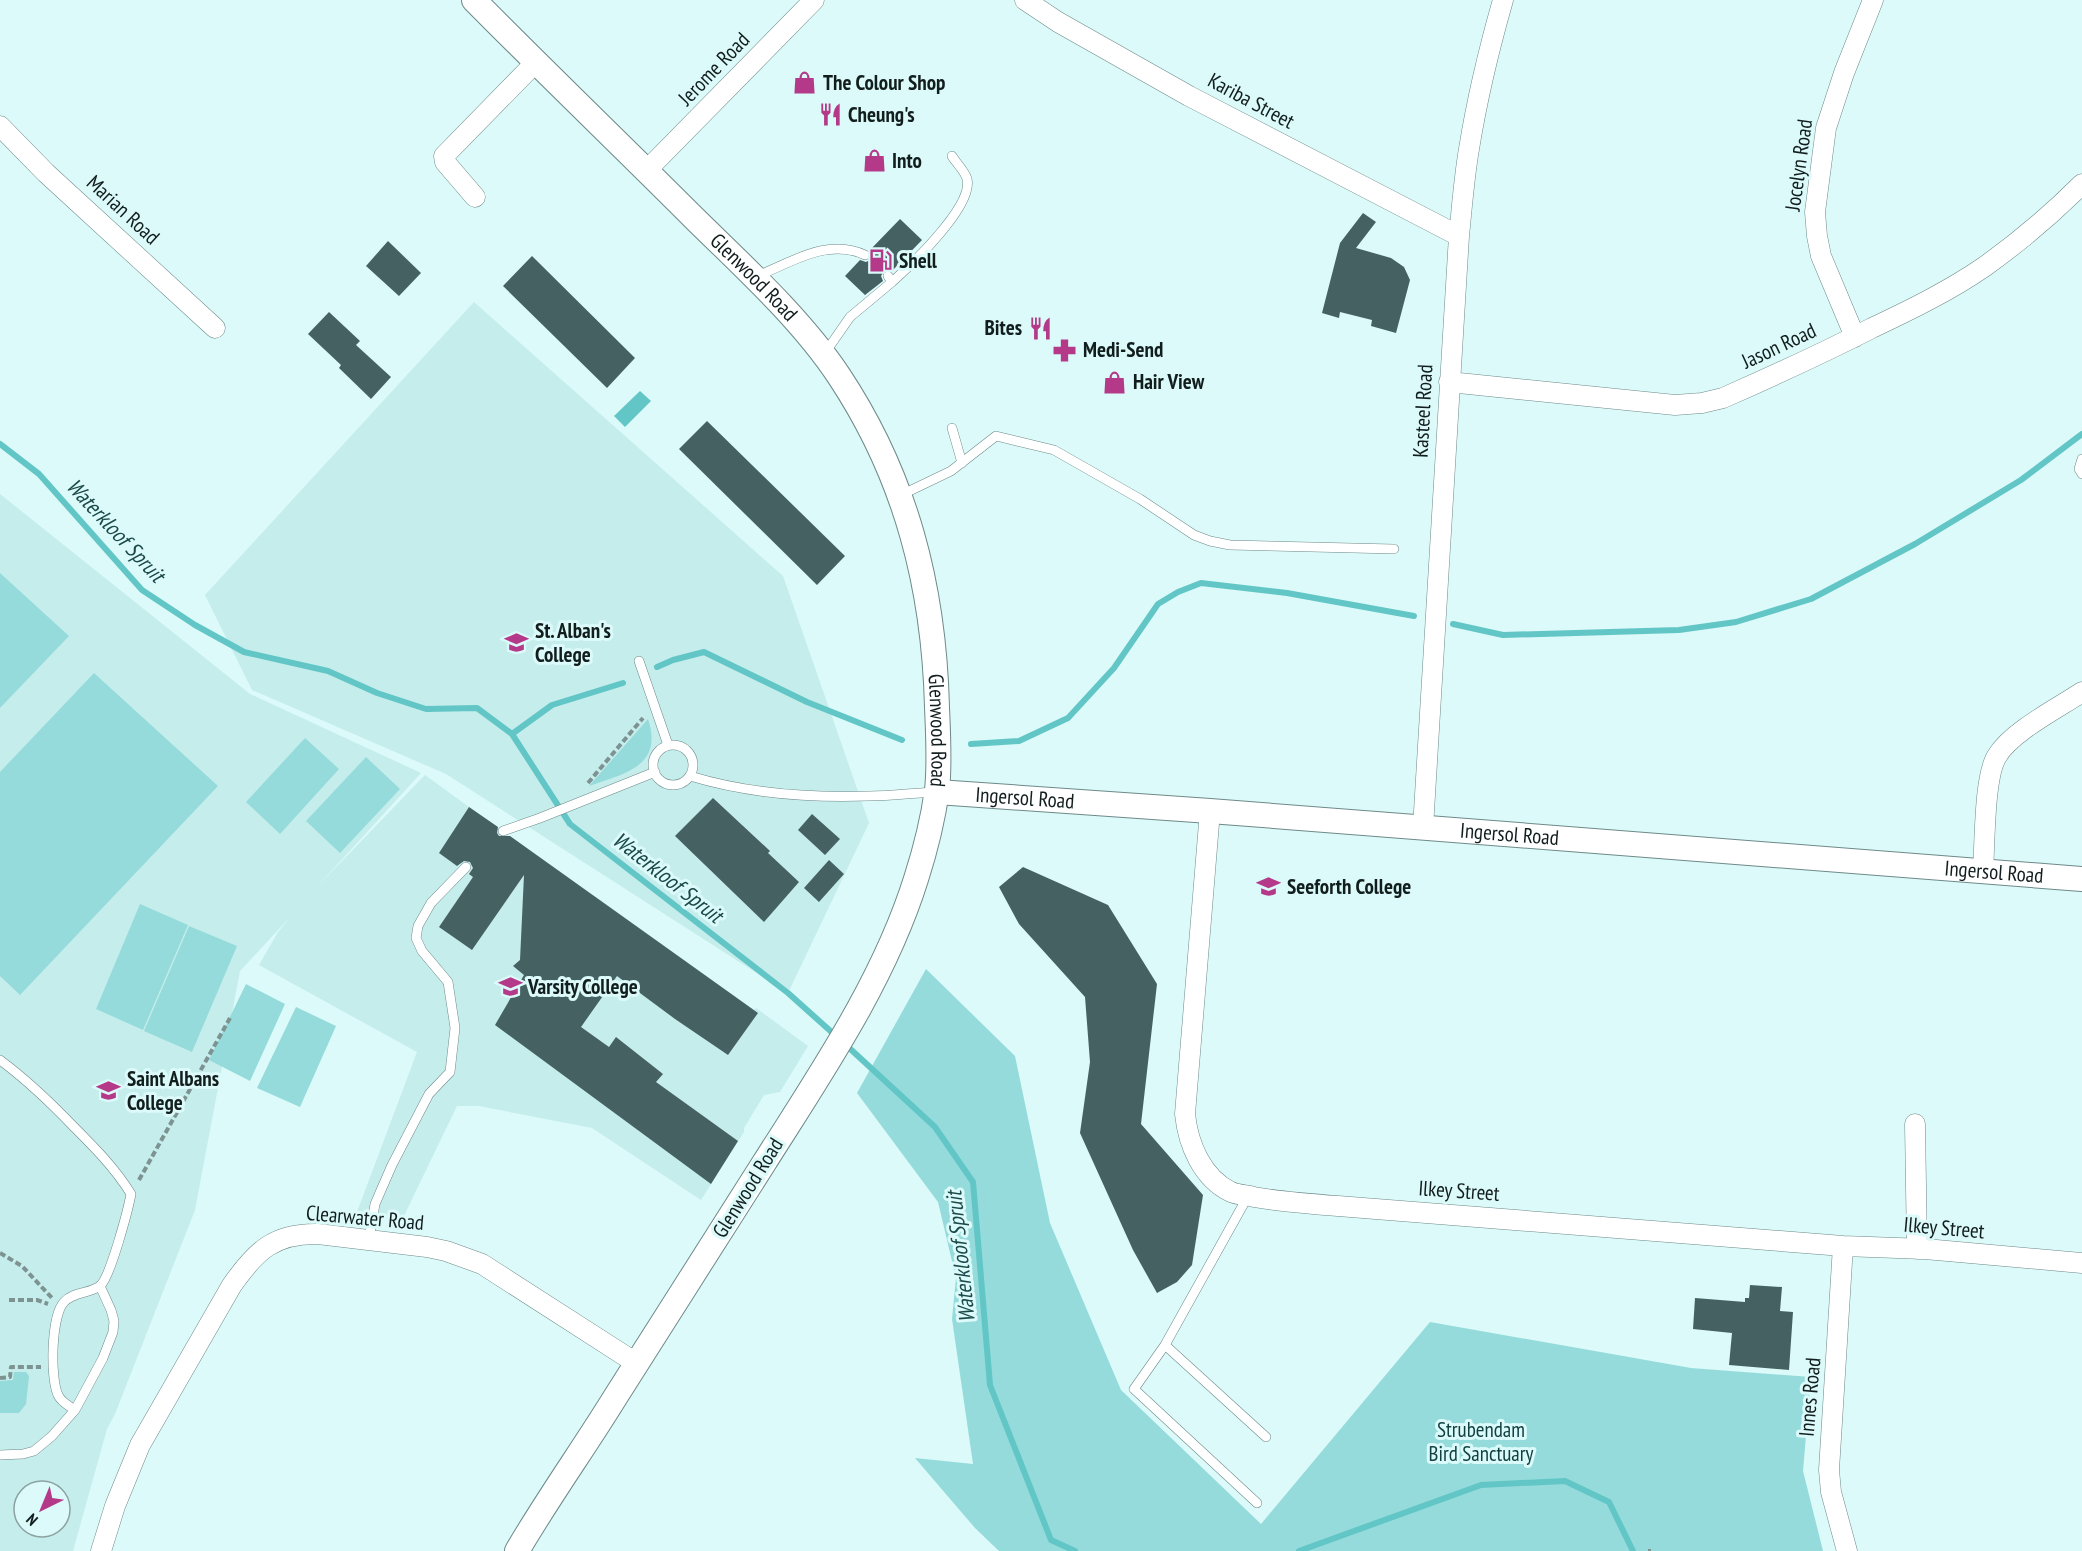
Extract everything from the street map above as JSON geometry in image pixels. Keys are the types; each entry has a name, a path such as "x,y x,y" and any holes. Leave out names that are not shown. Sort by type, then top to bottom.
{"street":[{"name":"Glenwood Road","path":"474,0 753,278 824,356 838,375 868,426 901,495 911,525 932,623 936,674 937,792 915,880 898,927 853,1019 786,1129 517,1551"},
{"name":"Jerome Road","path":"647,170 814,0"},
{"name":"Kariba Street","path":"1025,0 1058,22 1189,96 1459,236"},
{"name":"Kasteel Road","path":"1423,828 1459,236 1468,151 1486,63 1503,0"},
{"name":"Jocelyn Road","path":"1855,337 1820,251 1815,212 1826,128 1844,73 1873,0"},
{"path":"475,197 445,162 444,156 536,62"},
{"name":"Marian Road","path":"0,126 46,173 215,328"},
{"name":"Jason Road","path":"1449,382 1675,405 1696,404 1723,398 1911,309 1982,268 2049,216 2082,184"},
{"path":"1983,870 1989,777 1995,758 2014,738 2082,692"},
{"name":"Ingersol Road","path":"937,792 2082,879"},
{"name":"Ilkey Street","path":"1210,811 1185,1114 1188,1136 1202,1165 1222,1186 1232,1192 1248,1196 1338,1206 2082,1263"},
{"path":"1915,1124 1917,1249"},
{"name":"Clearwater Road","path":"101,1551 111,1516 140,1445 232,1285 250,1260 267,1245 286,1237 302,1234 369,1239 446,1251 482,1264 636,1363"},
{"name":"Innes Road","path":"1843,1246 1838,1357 1828,1470 1831,1492 1847,1551"}],"lane":[{"path":"824,356 850,317 890,279 917,259 955,214 968,187 967,178 952,156"},
{"path":"753,278 803,256 826,249 849,249 865,255"},
{"path":"952,428 962,463"},
{"path":"901,495 962,463 996,436 1054,450 1140,499 1194,535 1210,542 1394,549"},
{"path":"2082,459 2079,469 2082,474"},
{"path":"639,661 668,745"},
{"path":"668,745 678,745 689,752 694,765 690,776 684,782 672,785 660,779 655,772 653,762 655,755 668,745"},
{"path":"503,831 655,772"},
{"path":"690,776 738,789 800,794 871,796 937,792"},
{"path":"369,1239 375,1204 392,1165 429,1094 450,1071 455,1028 448,982 422,951 416,938 418,926 431,903 466,867"},
{"path":"0,1060 35,1088 98,1151 121,1177 131,1194 124,1226 105,1278 100,1286 72,1296 60,1307 55,1326 54,1367 58,1396 75,1410"},
{"path":"1248,1196 1164,1345 1134,1389 1257,1503"},
{"path":"0,1455 22,1454 34,1450 52,1436 75,1410 106,1352 113,1332 114,1320 100,1286"},
{"path":"1164,1345 1266,1437"}],"path":[{"path":"585,800 582,789 647,714 656,710"},
{"path":"131,1194 230,1018"},
{"path":"0,1252 22,1266 60,1307"},
{"path":"9,1300 37,1300 60,1307"},
{"path":"0,1378 10,1377 11,1367 54,1367"}],"shaded area":[{"name":"St. Alban's College","path":"474,302 783,576 869,823 788,993 446,774 252,690 205,595"},
{"path":"640,391 651,401 625,427 614,416"},
{"name":"Saint Albans College","path":"0,494 250,694 421,773 316,888 425,775 586,892 808,1046 780,1092 764,1095 744,1128 744,1132 701,1200 592,1128 479,1106 457,1106 401,1222 357,1212 417,1052 259,965 278,932 291,916 240,971 195,1210 115,1414 107,1429 73,1551 0,1551"}],"green space":[{"path":"0,573 69,636 0,708"},
{"path":"94,673 218,786 20,995 0,976 0,772"},
{"path":"648,719 651,735 650,748 645,758 627,772 589,786"},
{"path":"305,738 339,769 280,834 246,802"},
{"path":"366,757 400,789 340,853 306,821"},
{"path":"140,904 188,925 143,1030 96,1009"},
{"path":"189,926 237,946 192,1052 144,1031"},
{"name":"Strubendam Bird Sanctuary","path":"926,969 1015,1056 1050,1223 1121,1390 1261,1524 1430,1322 1691,1368 1811,1377 1803,1471 1823,1551 999,1551 975,1528 915,1458 973,1464 952,1319 956,1278 938,1202 857,1093"},
{"path":"246,984 285,1004 250,1081 209,1060"},
{"path":"296,1007 336,1026 300,1107 257,1088"},
{"path":"14,1372 26,1372 29,1376 26,1404 19,1413 0,1413 0,1381 13,1380"}],"building":[{"path":"1363,213 1376,222 1356,248 1391,258 1404,267 1410,280 1396,333 1371,326 1372,320 1340,312 1339,318 1322,313 1340,243"},
{"path":"900,219 922,240 892,271 888,269 884,271 881,276 883,281 865,295 845,276 860,260 866,262 870,260 872,254 870,250"},
{"path":"388,241 421,273 399,296 366,266"},
{"path":"532,256 635,358 607,388 503,286"},
{"path":"329,312 360,341 356,345 391,377 371,399 339,368 341,365 308,334"},
{"path":"707,421 845,556 817,585 679,449"},
{"path":"713,798 770,851 768,853 799,882 764,922 675,836"},
{"path":"469,807 498,827 499,836 510,836 758,1013 728,1055 617,976 581,1027 609,1047 616,1037 663,1074 656,1082 738,1141 711,1184 495,1025 524,975 513,966 520,960 524,875 472,950 439,927 473,877 469,874 473,868 470,862 464,861 457,866 439,853"},
{"path":"812,814 840,839 825,855 798,830"},
{"path":"829,860 844,874 819,902 804,888"},
{"path":"1023,867 1108,905 1157,984 1141,1124 1203,1195 1192,1265 1177,1282 1157,1293 1133,1250 1080,1133 1090,1062 1085,997 1019,924 999,887"},
{"path":"1750,1285 1782,1287 1780,1311 1793,1312 1789,1370 1729,1365 1732,1333 1693,1329 1695,1298 1745,1302 1745,1298 1749,1298"}],"waterway":[{"path":"1453,624 1503,635 1679,630 1736,622 1811,599 1915,544 2021,480 2082,434"},
{"name":"Waterkloof Spruit","path":"0,444 39,474 142,590 195,625 244,652 328,671 377,693 426,709 477,708 512,734 570,824 788,993 836,1036"},
{"path":"971,744 1019,741 1068,718 1114,668 1158,604 1178,592 1201,583 1287,593 1414,616"},
{"path":"657,667 673,660 704,652 807,702 902,740"},
{"path":"512,734 552,705 623,683"},
{"name":"Waterkloof Spruit","path":"846,1045 935,1127 973,1182 990,1385 1051,1540 1075,1551"},
{"name":"Waterkloof Spruit","path":"1299,1551 1481,1485 1565,1481 1609,1502 1633,1551"}],"place":[{"name":"The Colour Shop","path":"805,83"},
{"name":"Cheung's","path":"830,115"},
{"name":"Into","path":"874,161"},
{"name":"Shell","path":"881,261"},
{"name":"Bites","path":"1040,328"},
{"name":"Medi-Send","path":"1065,350"},
{"name":"Hair View","path":"1115,382"},
{"name":"St. Alban's College","path":"517,643"},
{"name":"Seeforth College","path":"1269,887"},
{"name":"Varsity College","path":"510,987"},
{"name":"Saint Albans College","path":"109,1091"}]}
